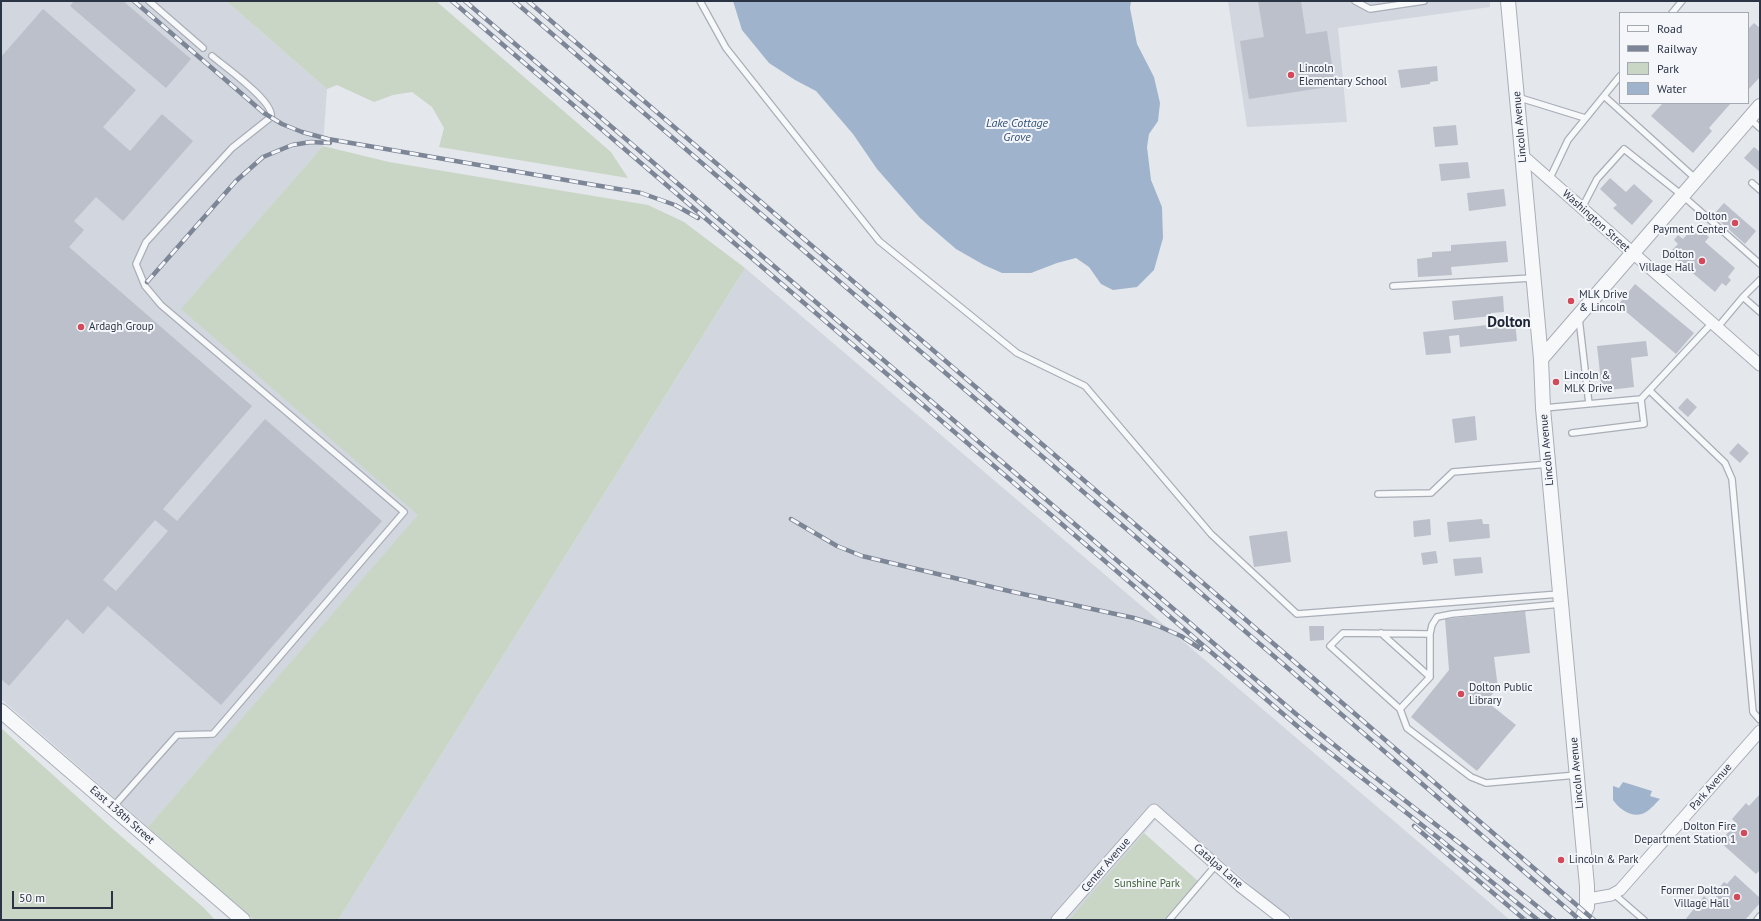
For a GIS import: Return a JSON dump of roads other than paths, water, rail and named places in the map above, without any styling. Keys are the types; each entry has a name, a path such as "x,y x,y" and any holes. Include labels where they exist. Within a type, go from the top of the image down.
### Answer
{"street":[{"name":"Lincoln Avenue","path":"1508,1 1588,899"},
{"path":"1541,359 1760,106"},
{"name":"Washington Street","path":"1523,156 1632,254 1760,365"},
{"name":"East 138th Street","path":"1,711 243,920"},
{"name":"Park Avenue","path":"1588,899 1603,898 1614,894 1630,880 1760,731"},
{"name":"Catalpa Lane","path":"1154,810 1216,865 1284,920"},
{"name":"Center Avenue","path":"1057,920 1154,810"},
{"path":"1581,920 1587,907 1588,899"}],"lane":[{"path":"149,1 203,48"},
{"path":"700,1 726,48 879,241 1017,353 1085,386 1210,534 1297,614 1561,599"},
{"path":"1355,1 1370,9 1424,1"},
{"path":"1673,12 1682,1"},
{"path":"113,807 177,735 213,734 404,512 161,305 145,286 136,264 146,242 232,148 271,118 271,109 262,97 212,56"},
{"path":"1549,180 1568,140 1619,77"},
{"path":"1517,96 1586,118"},
{"path":"1604,96 1696,180"},
{"path":"1749,119 1760,128"},
{"path":"1582,209 1597,179 1624,149 1683,196 1760,264"},
{"path":"1752,182 1760,190"},
{"path":"1393,286 1533,278"},
{"path":"1544,408 1641,399 1760,280"},
{"path":"1743,297 1760,312"},
{"path":"1578,316 1589,404"},
{"path":"1650,391 1725,463 1732,479 1753,712 1760,720"},
{"path":"1572,433 1644,424 1641,399"},
{"path":"1378,494 1431,494 1453,472 1549,464"},
{"path":"1400,709 1430,677 1430,634 1432,625 1437,617 1561,599"},
{"path":"1430,634 1343,633 1330,646 1400,709 1408,728 1471,777 1486,783 1577,775"},
{"path":"1381,634 1430,677"},
{"path":"1168,920 1216,865"},
{"path":"1614,894 1644,920"},
{"path":"1757,920 1760,916"}],"water":[{"name":"Lake Cottage Grove","path":"733,1 1131,1 1130,8 1137,44 1154,77 1160,103 1158,121 1149,134 1147,147 1151,180 1162,207 1163,238 1154,270 1137,287 1113,290 1101,284 1089,267 1076,258 1057,263 1031,273 1002,273 984,265 956,249 920,218 877,169 853,134 816,91 795,80 769,63 742,30"},
{"path":"1623,782 1652,791 1650,796 1660,799 1650,809 1641,814 1637,815 1627,812 1619,807 1613,800 1613,786 1619,788"}],"railway":[{"path":"134,1 264,113 282,124 302,132 328,139 641,193 675,205 698,218"},
{"path":"452,1 1310,737 1441,840 1538,920"},
{"path":"465,1 1296,714 1462,845 1554,920"},
{"path":"514,1 1580,920"},
{"path":"528,1 1594,920"},
{"path":"147,282 236,181 263,157 292,145 311,142 330,143"},
{"path":"791,519 837,546 862,556 1009,591 1134,618 1156,625 1181,636 1201,649"},
{"path":"1414,826 1525,920"}],"place":[{"name":"Lincoln Elementary School","path":"1291,75"},
{"name":"Dolton Payment Center","path":"1735,223"},
{"name":"Dolton Village Hall","path":"1702,261"},
{"name":"MLK Drive & Lincoln","path":"1571,301"},
{"name":"Ardagh Group","path":"81,327"},
{"name":"Lincoln & MLK Drive","path":"1556,382"},
{"name":"Dolton Public Library","path":"1461,694"},
{"name":"Dolton Fire Department Station 1","path":"1744,833"},
{"name":"Lincoln & Park","path":"1561,860"},
{"name":"Former Dolton Village Hall","path":"1737,897"}],"district":[{"name":"Dolton","path":"1509,323"}],"park label":[{"name":"Sunshine Park","path":"1147,884"}]}
